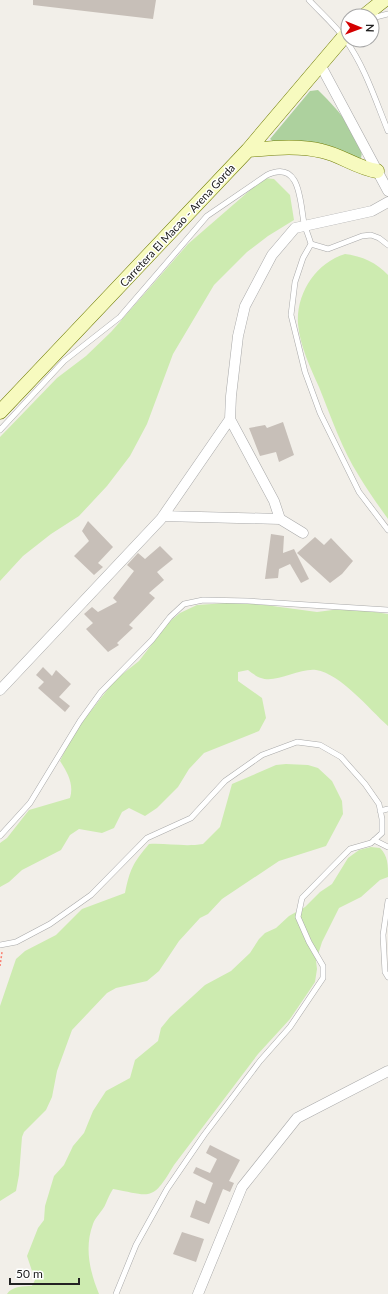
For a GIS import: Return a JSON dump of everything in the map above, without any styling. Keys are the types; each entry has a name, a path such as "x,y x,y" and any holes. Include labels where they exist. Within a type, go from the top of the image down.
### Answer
{"street":[{"path":"374,8 384,0"},
{"name":"Carretera El Macao - Arena Gorda","path":"0,412 248,150 340,42"},
{"path":"321,66 388,191"},
{"path":"248,150 309,148 324,151 364,169 377,171"},
{"path":"280,519 274,501 230,419 231,396 238,336 245,306 272,255 294,228 304,224 372,211 388,202"},
{"path":"0,690 48,637 107,578 163,516 230,419"},
{"path":"163,516 280,519 303,533"},
{"path":"198,1294 242,1187 297,1118 388,1071"}],"lane":[{"path":"309,0 340,29"},
{"path":"352,48 388,131"},
{"path":"0,430 64,361 120,317 207,216 267,175 274,172 282,172 292,176 297,186 304,224 311,244 303,258 295,282 291,315 305,372 320,413 359,492 388,530"},
{"path":"311,244 328,249 362,236 371,235 379,238 388,245"},
{"path":"0,836 30,803 80,721 101,692 152,640 170,617 184,604 203,600 248,601 388,610"},
{"path":"2,946 50,924 91,895 147,838 191,818 225,781 262,756 297,742 320,745 341,757 365,784 379,804 382,833 371,843 350,849 302,898 298,918 309,942 323,966 323,978 290,1027 260,1061 204,1135 167,1189 136,1245 116,1294"},
{"path":"380,811 388,809"},
{"path":"374,840 388,847"},
{"path":"388,901 383,935 385,972 388,977"}],"path":[{"path":"0,966 2,946"}],"green space":[{"path":"318,90 331,103 353,132 361,151 361,158 356,160 275,143 270,139 310,91"},
{"path":"264,178 274,179 290,195 294,220 268,236 247,252 214,285 173,354 147,424 130,456 107,486 79,516 51,534 23,556 0,581 0,437 57,378 86,356 111,332 188,244"},
{"path":"345,254 357,256 369,261 388,275 388,519 362,482 347,455 309,364 299,332 298,312 304,291 317,272 325,264"},
{"path":"242,602 317,612 348,608 388,614 388,726 345,685 325,673 316,670 309,670 280,678 267,679 258,677 248,670 238,672 238,681 262,698 266,718 259,731 204,753 189,769 178,787 157,808 145,816 129,808 122,812 114,828 102,833 79,829 70,835 61,850 22,870 9,882 0,887 0,843 7,838 29,810 70,798 70,779 60,761 74,732 115,680 139,661 169,622 180,613 197,605"},
{"path":"276,765 308,765 318,768 332,781 342,801 343,814 326,846 279,861 222,899 208,914 200,918 179,941 159,971 147,981 116,988 107,993 72,1030 57,1071 52,1097 46,1110 24,1132 22,1137 19,1175 16,1191 0,1201 0,1006 16,959 25,951 56,935 82,909 125,893 133,867 139,856 149,844 203,844 220,827 232,784"},
{"path":"371,847 380,848 385,854 388,865 388,877 380,880 361,897 339,908 322,942 316,961 317,969 315,982 290,1019 258,1054 155,1191 150,1194 144,1194 113,1189 105,1206 94,1221 90,1233 89,1260 99,1294 7,1294 15,1288 32,1286 35,1280 27,1256 38,1228 44,1220 45,1206 54,1176 64,1165 73,1146 84,1133 93,1111 106,1091 130,1078 135,1060 158,1041 161,1028 170,1017 205,985 231,971 250,953 265,933 276,928 289,916 305,907 320,892 332,884 348,858 359,850"}],"building":[{"path":"33,0 156,0 153,19 33,5"},
{"path":"283,422 294,455 279,462 276,452 260,456 249,428 265,425 267,428"},
{"path":"88,521 113,547 98,563 103,567 94,575 74,556 89,541 82,531"},
{"path":"271,534 284,536 283,553 294,549 309,579 301,583 290,564 279,569 278,578 265,579"},
{"path":"315,537 324,545 331,538 353,561 342,574 330,583 297,553"},
{"path":"160,546 173,559 157,572 164,580 149,593 155,598 129,625 133,628 117,643 119,645 108,652 86,629 93,623 84,614 92,607 98,612 117,602 113,598 134,571 127,565 138,553 145,559"},
{"path":"43,667 52,676 56,670 71,684 59,697 70,706 65,712 38,688 44,682 36,675"},
{"path":"210,1145 240,1160 229,1181 234,1183 230,1192 223,1189 209,1224 190,1217 196,1200 205,1204 213,1183 193,1173 196,1167 210,1173 217,1159 206,1153"},
{"path":"182,1232 204,1239 196,1262 173,1254"}]}
